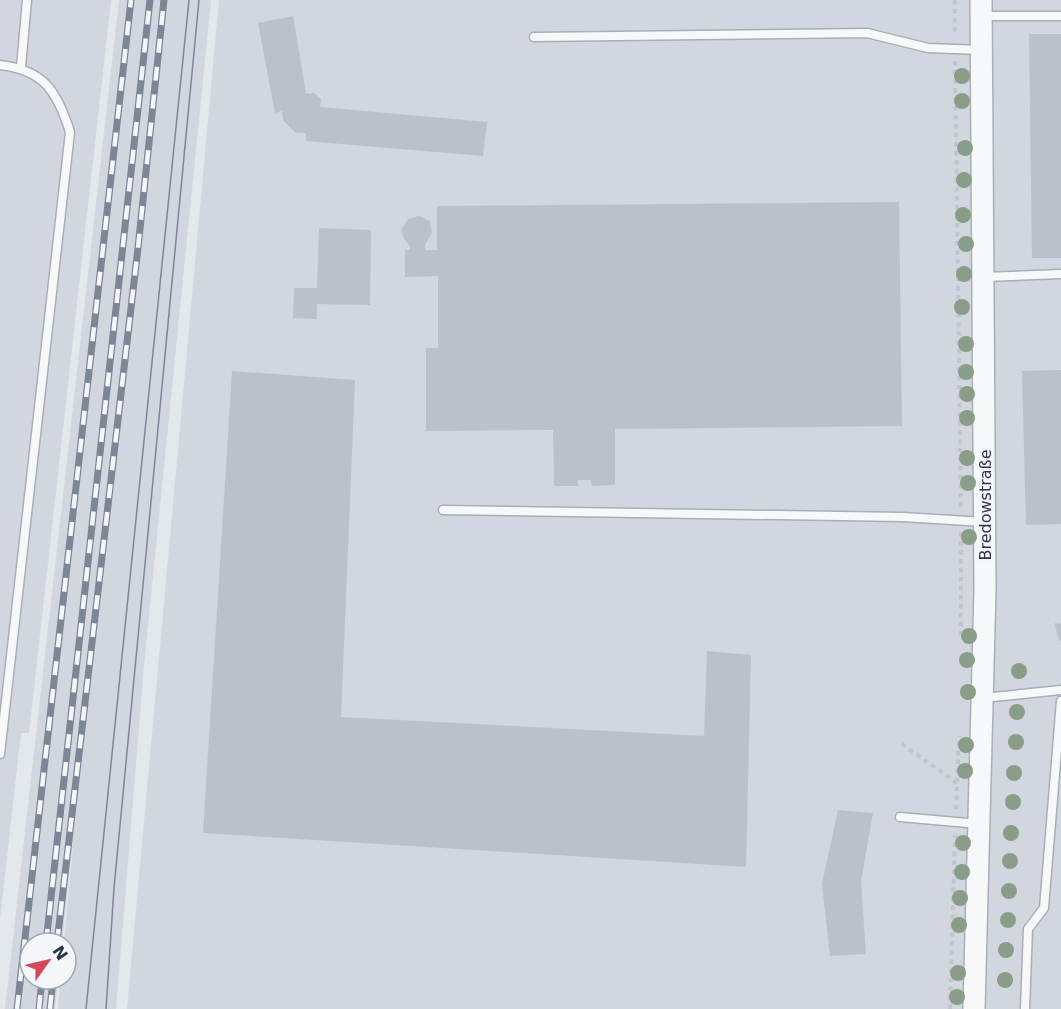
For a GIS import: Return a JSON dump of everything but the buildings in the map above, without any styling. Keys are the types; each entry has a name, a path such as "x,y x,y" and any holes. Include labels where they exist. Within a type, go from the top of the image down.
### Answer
{"street":[{"name":"Bredowstraße","path":"974,1009 981,799 985,522 981,8"}],"lane":[{"path":"21,67 27,0"},
{"path":"981,8 1061,16"},
{"path":"534,37 867,33 928,48 981,50"},
{"path":"0,65 21,67 44,83 56,95 70,132 0,754"},
{"path":"983,277 1061,274"},
{"path":"443,510 903,517 985,522"},
{"path":"983,698 1061,690"},
{"path":"1025,1009 1028,929 1044,909 1061,701"},
{"path":"900,817 980,824"}],"path":[{"path":"902,744 981,799"}],"shaded area":[{"path":"0,0 111,0 29,733 21,733 0,919"},
{"path":"119,0 211,0 144,666 116,1009 58,1009 59,991 78,991 78,931 65,931 76,811 63,931 18,931 18,991 57,991 55,1009 5,1009"},
{"path":"219,0 1061,0 1061,1009 127,1009"}],"tram line":[{"path":"86,1009 189,0"},
{"path":"106,1009 114,888 199,0"}],"railway":[{"path":"17,1009 131,0"},
{"path":"47,931 150,0"},
{"path":"58,931 138,248 164,0"},
{"path":"39,1009 41,991"},
{"path":"50,1009 52,991"}]}
